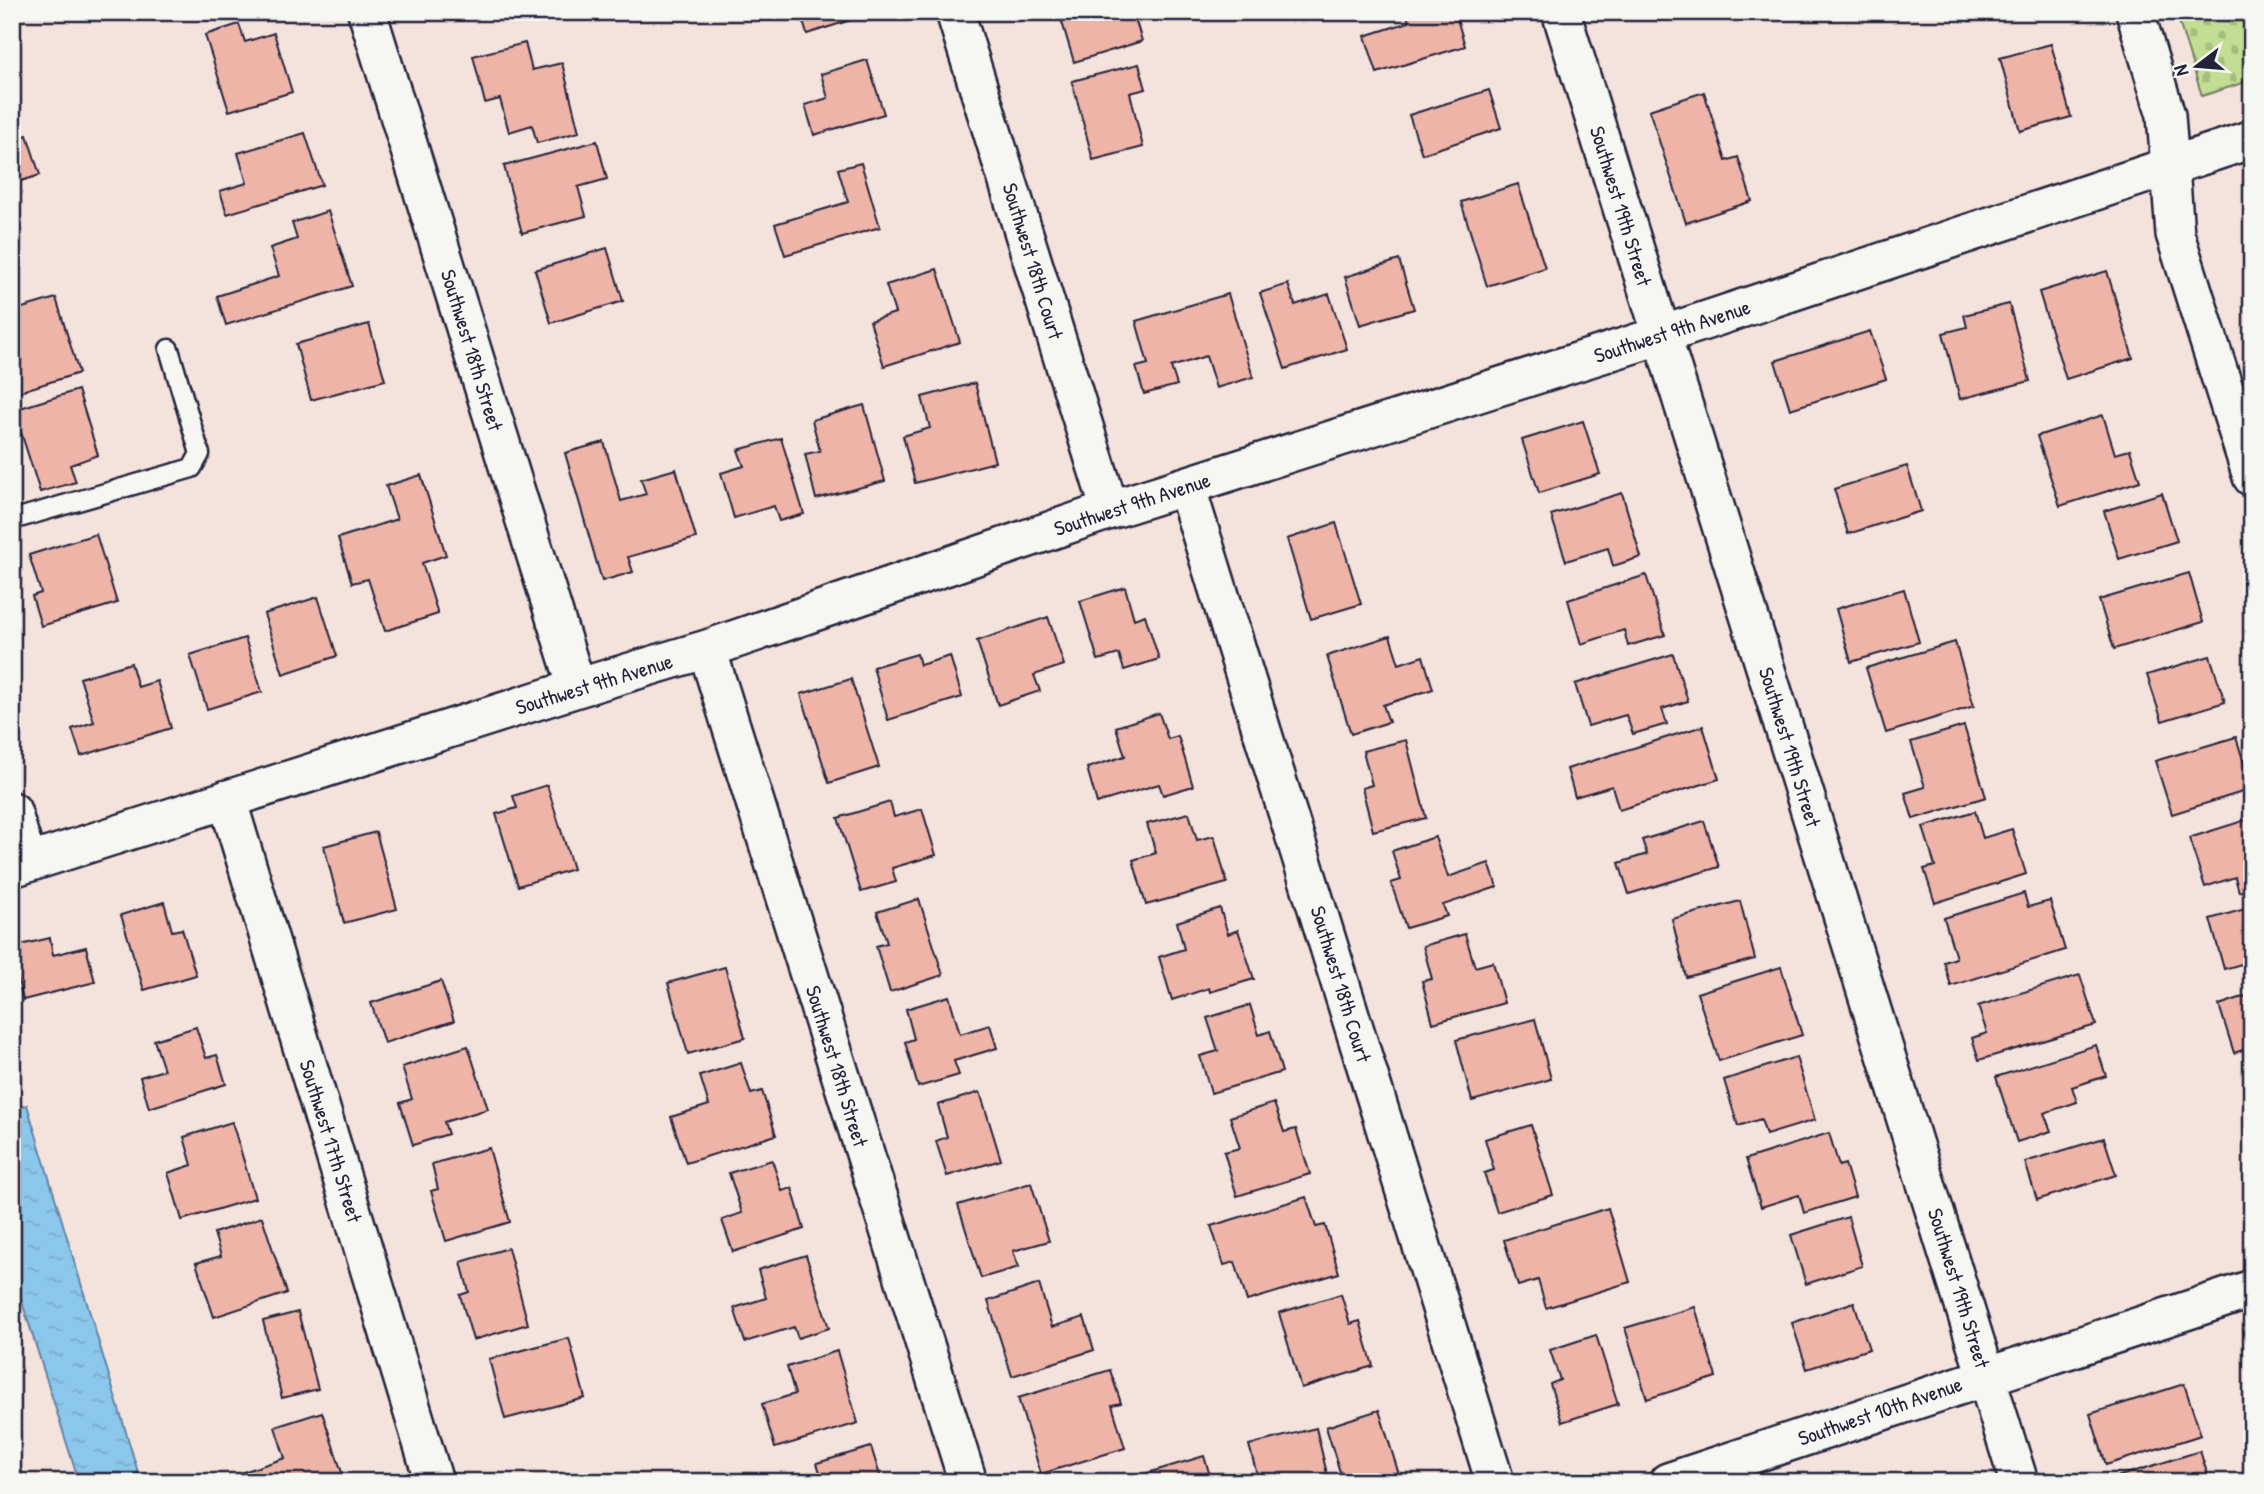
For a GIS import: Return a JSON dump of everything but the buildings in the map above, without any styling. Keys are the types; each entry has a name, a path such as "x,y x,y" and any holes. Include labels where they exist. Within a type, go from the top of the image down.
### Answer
{"street":[{"name":"Southwest 18th Street","path":"367,12 577,688"},
{"name":"Southwest 18th Court","path":"955,12 1110,510"},
{"name":"Southwest 19th Street","path":"1561,12 2019,1482"},
{"path":"2134,12 2166,115 2175,234 2252,477"},
{"name":"Southwest 9th Avenue","path":"20,865 707,649 1110,510 1662,335 2252,139"},
{"name":"Southwest 18th Court","path":"1186,486 1496,1482"},
{"name":"Southwest 18th Street","path":"707,649 968,1482"},
{"name":"Southwest 17th Street","path":"227,799 434,1482"},
{"path":"12,811 20,865"},
{"name":"Southwest 10th Avenue","path":"1668,1482 2252,1289"}],"lane":[{"path":"12,520 192,468 200,454 169,349"}],"green space":[{"path":"2176,12 2252,12 2252,80 2202,96"}],"water":[{"path":"27,1105 141,1482 79,1482 12,1270 12,1109"}]}
